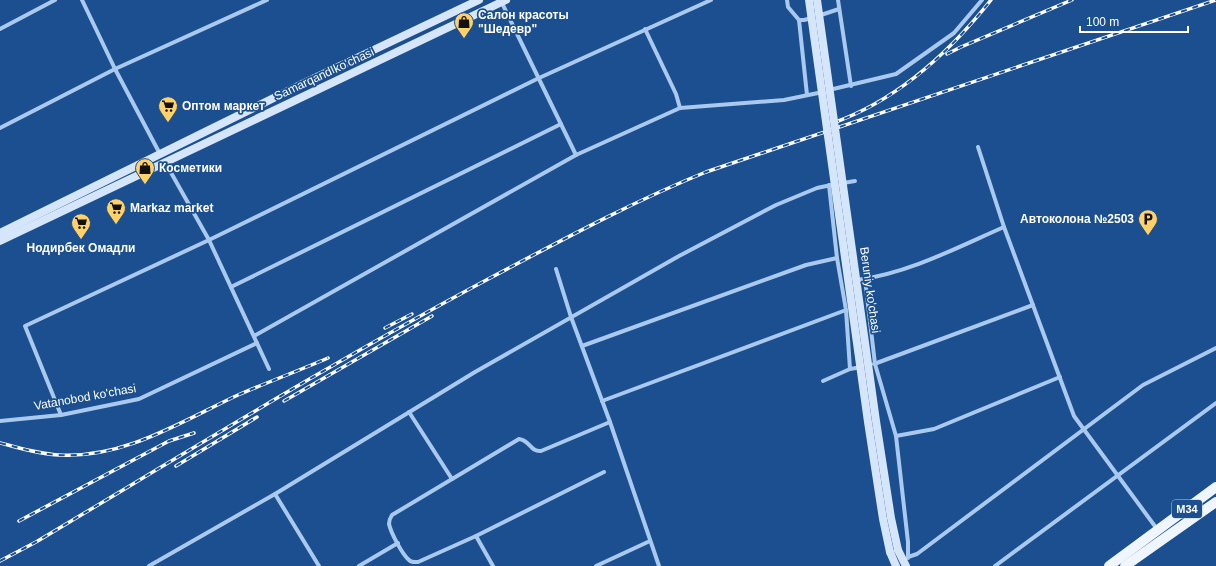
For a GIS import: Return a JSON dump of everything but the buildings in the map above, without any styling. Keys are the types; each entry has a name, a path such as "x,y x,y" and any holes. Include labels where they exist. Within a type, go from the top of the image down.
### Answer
{"main road":[{"name":"Samarqand ko'chasi","path":"0,233 318,76 479,0"},
{"name":"Beruniy ko'chasi","path":"809,0 883,519 894,551 905,563"},
{"name":"Beruniy ko'chasi","path":"817,0 883,471 891,518 896,566"},
{"name":"Samarqand ko'chasi","path":"0,241 164,162 308,96 503,1"},
{"name":"M34","path":"1109,566 1216,487"},
{"name":"M34","path":"1125,566 1216,502"}],"street":[{"path":"0,29 55,0"},
{"path":"82,0 160,154"},
{"path":"0,128 116,69 268,0"},
{"path":"61,415 25,326 209,240 539,78 711,0"},
{"path":"787,0 788,8 798,20 807,95"},
{"path":"838,0 851,86"},
{"path":"254,336 576,155 680,108 784,100 851,86 896,74 954,33 982,0"},
{"path":"503,1 576,155"},
{"path":"798,20 804,20 839,9"},
{"path":"645,30 676,94 680,108"},
{"path":"231,287 561,124"},
{"path":"978,147 1004,227 1074,416 1158,531"},
{"path":"164,162 209,240 269,369"},
{"path":"149,566 275,494 475,372 679,256 776,206 817,188 855,181"},
{"path":"829,185 837,258 843,282 850,369"},
{"path":"843,282 865,279 907,269 1004,227"},
{"path":"582,346 806,265 837,258"},
{"path":"556,270 571,317 610,422 659,566"},
{"path":"865,279 875,364 896,436 908,542 905,563"},
{"path":"823,381 850,369 875,364 1033,305"},
{"path":"602,402 846,310"},
{"name":"Vatanobod ko'chasi","path":"0,421 61,415 139,399 257,343"},
{"path":"905,563 1143,386 1216,348"},
{"path":"896,436 934,430 1060,377"},
{"path":"995,566 1216,403"},
{"path":"409,412 452,478"},
{"path":"604,472 476,536 418,562 409,560 389,523 392,515 519,439 523,439 537,452 610,422"},
{"path":"275,494 319,566"},
{"path":"476,536 493,566"},
{"path":"596,566 650,541"},
{"path":"359,566 398,542"}],"railway":[{"path":"833,123 879,102 921,73 958,38 991,0"},
{"path":"947,54 1072,0"},
{"path":"0,561 36,542 262,407 376,341 545,249 651,196 706,172 1216,0"},
{"path":"385,328 412,314"},
{"path":"284,401 432,316"},
{"path":"0,443 37,452 59,455 83,455 107,451 129,445 152,436 238,395 328,358"},
{"path":"176,466 257,417"},
{"path":"19,521 169,441 194,433"}],"place":[{"name":"Салон красоты \"Шедевр\"","path":"464,39"},
{"name":"Оптом маркет","path":"168,123"},
{"name":"Косметики","path":"145,185"},
{"name":"Markaz market","path":"116,225"},
{"name":"Автоколона №2503","path":"1148,236"},
{"name":"Нодирбек Омадли","path":"81,240"}]}
